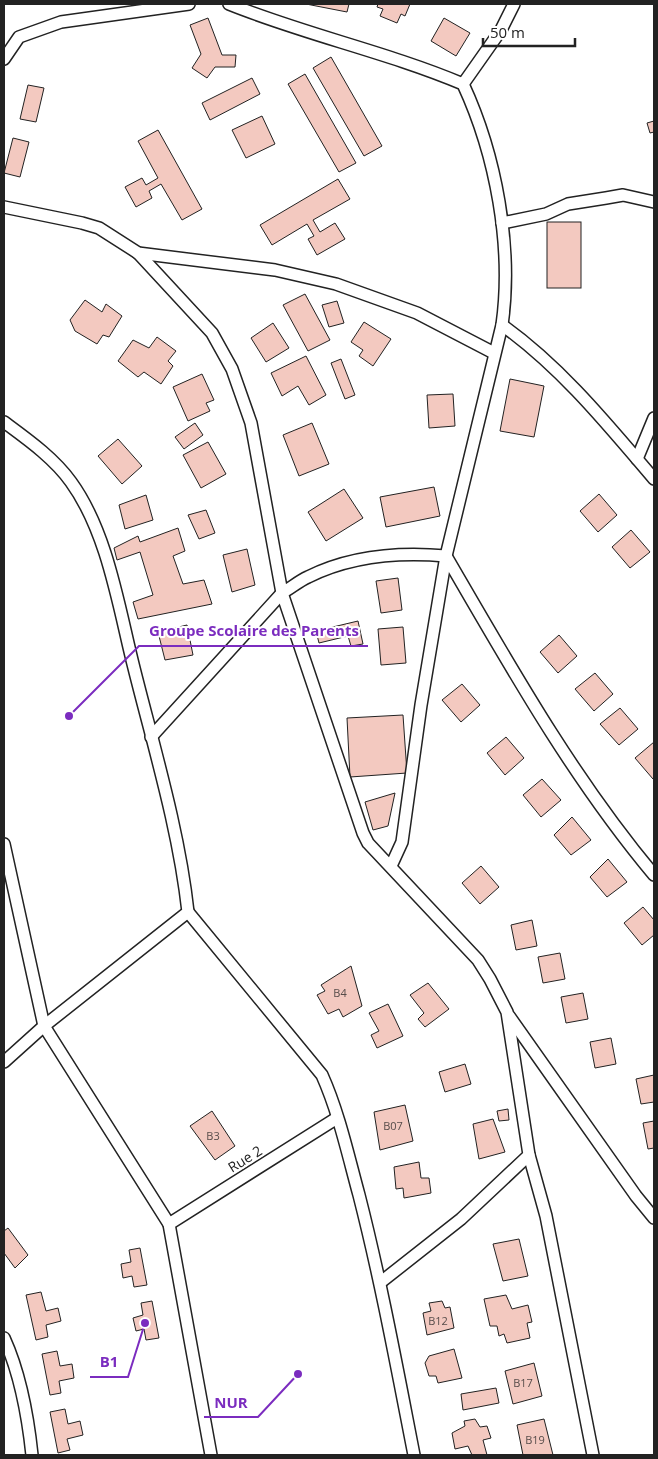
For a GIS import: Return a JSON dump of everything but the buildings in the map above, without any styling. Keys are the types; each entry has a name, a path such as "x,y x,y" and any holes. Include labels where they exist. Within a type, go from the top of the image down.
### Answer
{"street":[{"path":"4,59 19,37 61,22 189,4"},
{"path":"229,4 260,16 416,66 463,84 474,108 483,136 502,223 506,259 506,295 502,325 446,556 421,705 402,842 390,866"},
{"path":"463,84 501,30 514,4"},
{"path":"502,223 546,214 568,204 623,195 654,202"},
{"path":"4,207 100,228 138,253 212,333 232,369 251,423 282,594 362,833 368,843 478,960 507,1012 636,1196 654,1218"},
{"path":"138,253 275,270 336,284 417,313 494,353"},
{"path":"502,325 527,343 603,419 654,479"},
{"path":"637,459 654,418"},
{"path":"4,422 30,441 71,482 93,521 106,558 151,737 185,884 188,912 322,1075 337,1118 381,1282 414,1455"},
{"path":"151,737 282,594 308,577 339,566 409,553 446,556"},
{"path":"446,556 522,687 586,786 654,874"},
{"path":"4,844 8,886 44,1026 169,1224 211,1455"},
{"path":"4,1062 44,1026 188,912"},
{"path":"507,1012 530,1154 546,1216 593,1455"},
{"name":"Rue 2","path":"169,1224 337,1118"},
{"path":"381,1282 461,1219 530,1154"},
{"path":"4,1338 12,1356 30,1435 32,1455"}],"place":[{"name":"Groupe Scolaire des Parents","path":"69,716"},
{"name":"B1","path":"145,1323"},
{"name":"NUR","path":"298,1374"}]}
